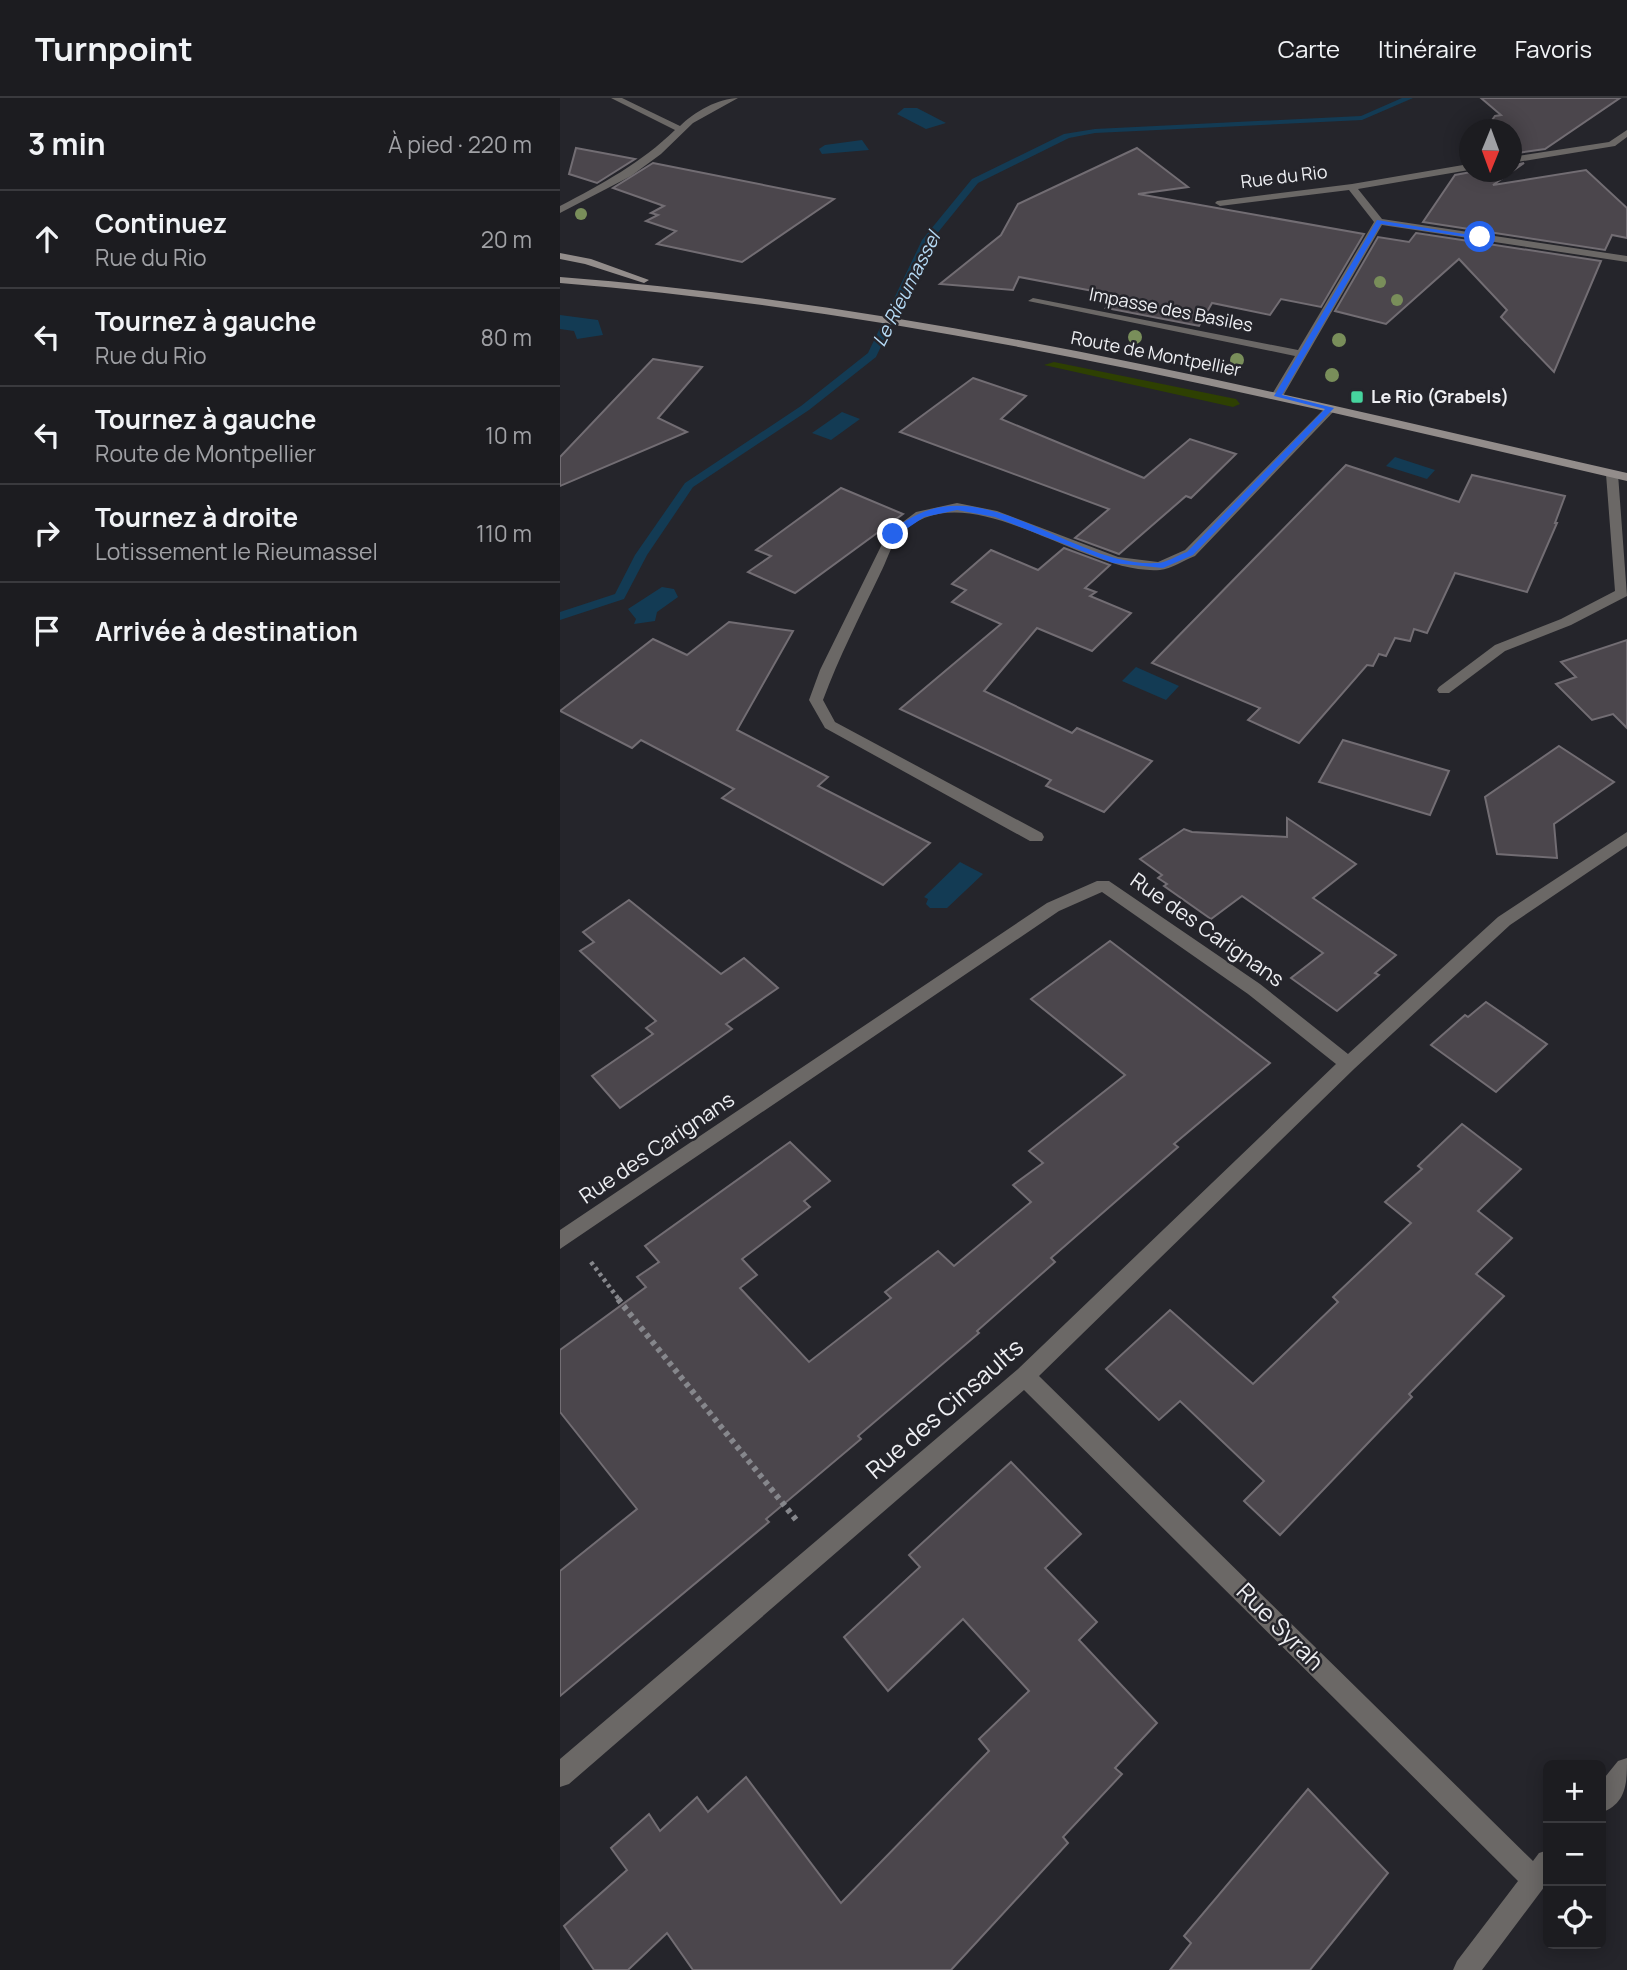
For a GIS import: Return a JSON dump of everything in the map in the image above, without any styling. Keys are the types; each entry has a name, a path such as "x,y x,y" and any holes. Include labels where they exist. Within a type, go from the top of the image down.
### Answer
{"street":[{"path":"615,98 681,130"},
{"path":"560,210 628,174 710,109 734,98"},
{"path":"1522,158 1612,144 1627,133"},
{"name":"Rue du Rio","path":"1220,203 1352,187 1459,169"},
{"name":"Rue du Rio","path":"1352,187 1379,222"},
{"path":"1278,396 1379,222 1627,259"},
{"name":"Route de Montpellier","path":"560,256 587,261 674,289"},
{"name":"Route de Montpellier","path":"560,280 674,289 918,325 1278,396 1627,477"},
{"name":"Impasse des Basiles","path":"1033,301 1303,354"},
{"path":"1036,837 830,725 816,700 827,670 893,534 921,515 957,507 997,515 1116,561 1160,566 1190,553 1331,408"},
{"path":"1444,690 1500,648 1566,622 1622,593 1612,474"},
{"path":"1348,1064 1504,920 1627,838"},
{"name":"Rue des Carignans","path":"560,1241 1053,907 1103,885 1254,989 1348,1064"},
{"name":"Rue des Cinsaults","path":"560,1775 1025,1376 1348,1064"},
{"name":"Rue Syrah","path":"1025,1376 1541,1870"},
{"path":"1606,1795 1627,1770"},
{"path":"1466,1970 1541,1870"}],"path":[{"path":"613,1293 822,1552"}],"green space":[{"path":"1054,362 1236,399 1240,404 1233,407 1044,365"}],"water":[{"path":"904,108 917,108 946,123 926,129 897,114"},
{"path":"862,140 869,150 822,154 819,149 825,145"},
{"path":"560,315 598,320 603,335 577,339 574,331 560,329"},
{"path":"842,412 860,419 831,440 812,433"},
{"path":"1395,457 1435,470 1427,479 1386,466"},
{"path":"662,587 674,589 678,597 657,612 655,621 634,624 636,619 628,609"},
{"path":"1136,667 1179,686 1166,700 1122,681"},
{"path":"960,862 983,874 947,908 930,908 926,904 928,899 924,897"}],"building":[{"path":"1481,98 1620,98 1545,149 1522,152 1522,119 1493,119 1501,115"},
{"path":"576,148 635,159 597,183 569,174"},
{"path":"1137,148 1188,187 1138,194 1364,234 1321,307 1281,299 1270,315 1212,303 1199,326 1106,308 1114,301 1110,301 1114,295 1019,277 1013,290 940,284 1001,235 1018,204"},
{"path":"653,163 834,199 742,262 657,244 676,231 646,221 658,215 651,213 664,206 613,188"},
{"path":"1586,170 1627,208 1627,238 1612,235 1605,250 1423,222 1455,175 1459,174 1459,182 1497,182 1493,185"},
{"path":"1416,233 1601,261 1554,372 1501,317 1507,310 1459,259 1386,324 1335,311 1378,237 1409,242"},
{"path":"653,359 702,367 658,418 687,432 560,486 560,457"},
{"path":"973,378 1026,396 1001,419 1144,478 1190,439 1236,454 1191,498 1186,496 1119,554 1075,538 1109,509 900,432"},
{"path":"1346,465 1459,502 1472,475 1565,496 1557,523 1527,592 1455,573 1427,633 1414,629 1410,641 1395,638 1386,656 1379,654 1373,666 1367,665 1299,743 1248,720 1260,708 1152,663"},
{"path":"841,488 903,514 795,593 748,572 771,556 756,550"},
{"path":"1064,548 1110,565 1085,588 1096,592 1090,596 1131,613 1092,651 1037,628 984,691 1072,733 1077,728 1152,761 1104,812 1046,786 1051,780 900,709 1001,624 952,602 966,590 952,584 991,550 1038,570"},
{"path":"729,622 793,631 737,730 828,777 818,786 930,843 883,885 722,798 734,789 641,740 632,748 560,711 653,639 687,655"},
{"path":"1627,640 1627,728 1613,714 1592,720 1556,684 1576,677 1561,662"},
{"path":"1343,740 1449,771 1430,815 1319,782"},
{"path":"1559,746 1614,782 1554,824 1557,858 1497,854 1485,797"},
{"path":"1287,818 1356,864 1313,898 1396,955 1375,973 1379,975 1337,1011 1291,978 1323,953 1242,896 1211,919 1164,886 1167,884 1158,878 1162,875 1140,859 1184,829 1192,832 1287,837"},
{"path":"629,900 721,974 744,958 778,988 726,1024 732,1029 620,1108 592,1076 653,1034 646,1028 656,1021 580,951 594,942 583,932"},
{"path":"1110,941 1270,1063 1174,1144 1178,1147 1051,1258 1055,1262 977,1331 979,1333 858,1436 861,1439 766,1519 769,1522 560,1696 560,1571 637,1509 560,1412 560,1350 646,1287 637,1277 659,1262 645,1246 790,1142 830,1181 804,1201 810,1207 742,1259 757,1275 740,1288 809,1362 891,1298 885,1292 938,1251 954,1266 1031,1202 1013,1185 1043,1163 1029,1151 1125,1075 1031,999"},
{"path":"1486,1002 1547,1044 1496,1092 1431,1045 1465,1015 1468,1017"},
{"path":"1462,1124 1521,1169 1478,1211 1512,1238 1476,1274 1504,1296 1409,1394 1412,1397 1280,1535 1244,1501 1264,1481 1180,1401 1159,1420 1106,1369 1170,1310 1253,1384 1338,1302 1333,1297 1411,1223 1385,1202 1422,1169 1418,1166"},
{"path":"1011,1462 1081,1534 1045,1568 1097,1622 1079,1640 1157,1723 1115,1768 1122,1774 1063,1837 1068,1843 951,1970 693,1970 667,1933 628,1970 594,1970 564,1926 627,1870 611,1848 649,1814 660,1831 697,1797 708,1812 746,1777 841,1903 989,1751 979,1739 1029,1691 963,1619 888,1691 844,1637 920,1567 909,1555"},
{"path":"1308,1789 1388,1873 1310,1970 1170,1970 1191,1943 1184,1936"}],"waterway":[{"name":"Le Rieumassel","path":"560,616 620,596 641,555 689,485 805,408 872,355 927,240 975,181 1067,136 1095,131 1362,118 1409,98"}],"place":[{"name":"Le Rio (Grabels)","path":"1357,397"}],"route":[{"path":"893,534 921,515 957,507 997,515 1116,561 1160,566 1190,553 1331,408 1278,396 1379,222 1480,237"}]}
